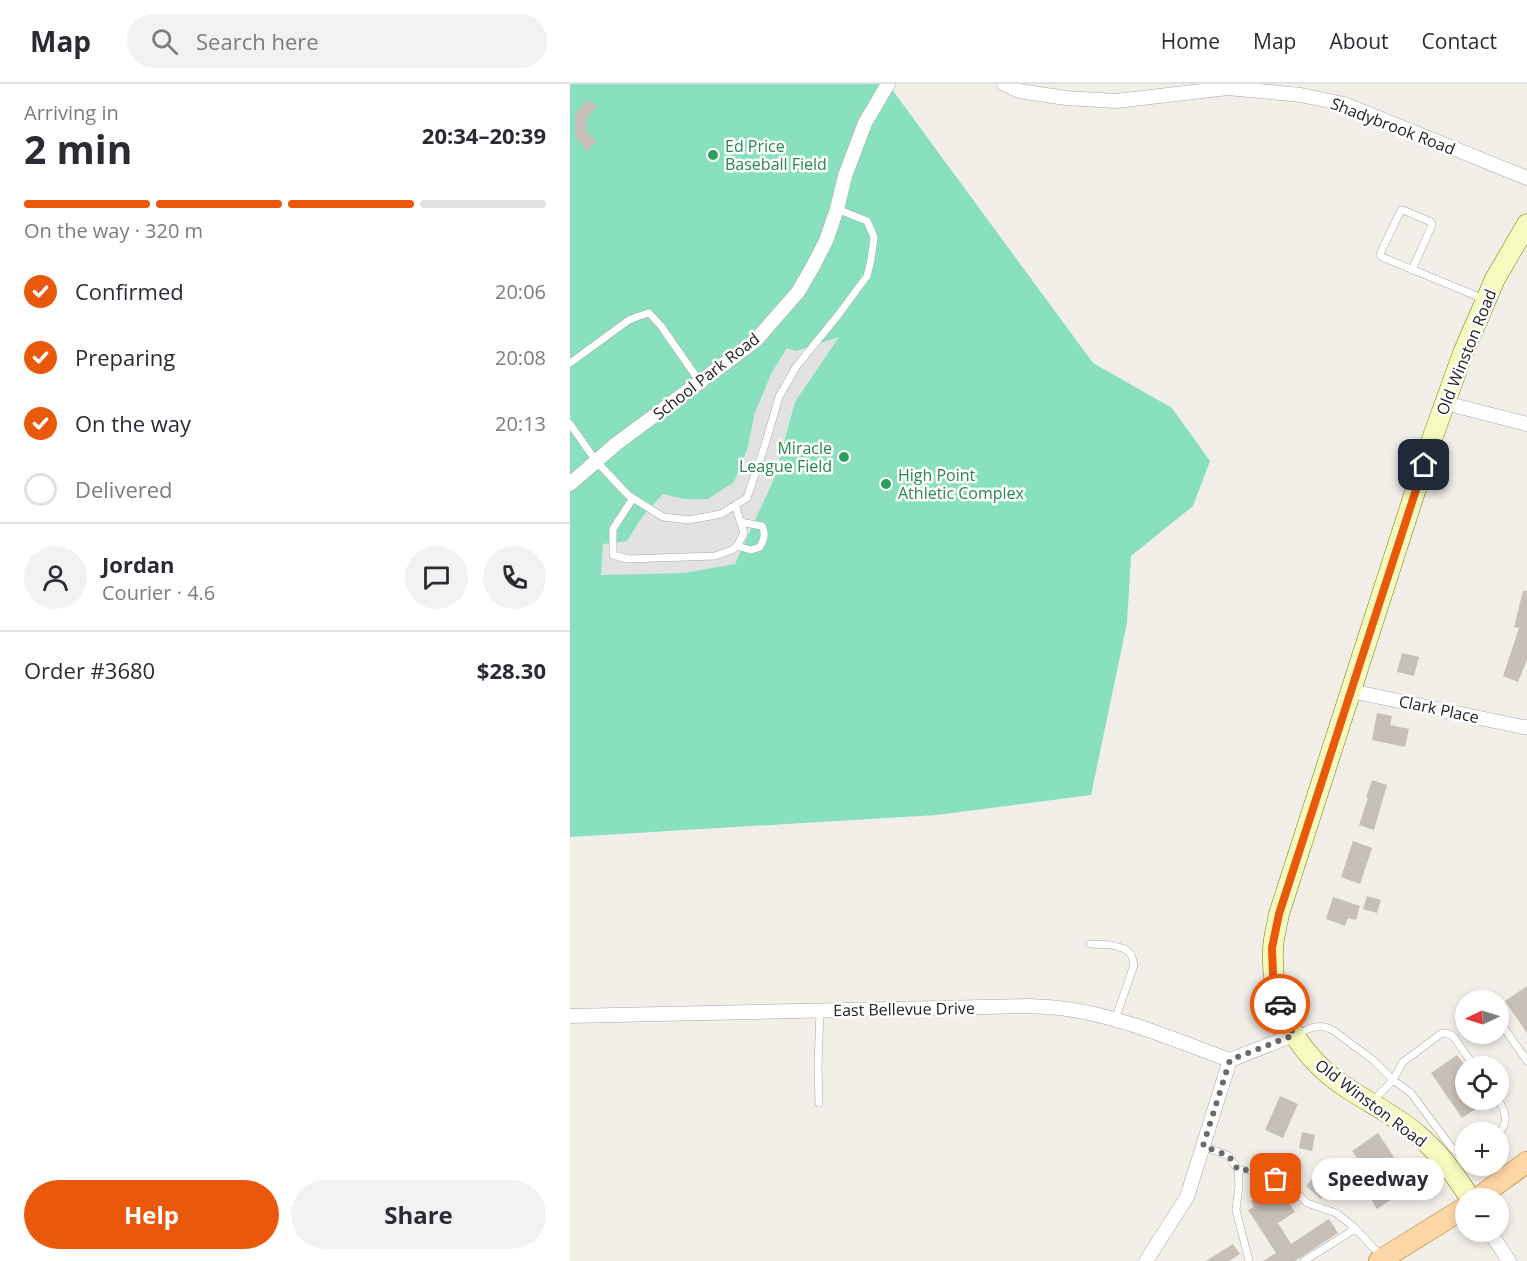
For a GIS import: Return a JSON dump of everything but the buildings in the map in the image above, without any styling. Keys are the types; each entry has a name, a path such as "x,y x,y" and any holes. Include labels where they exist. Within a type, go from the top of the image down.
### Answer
{"main road":[{"path":"1492,1188 1527,1162"},
{"path":"1382,1260 1455,1214"}],"street":[{"name":"School Park Road","path":"570,484 616,444 755,341 798,292 821,250 837,209 845,176 866,123 888,84"},
{"name":"Shadybrook Road","path":"1004,84 1019,91 1066,98 1116,101 1228,88 1301,95 1353,107 1527,178"},
{"name":"Old Winston Road","path":"1464,1188 1419,1135 1348,1089 1313,1061 1294,1035 1280,1005 1273,976 1272,948 1279,914 1431,442 1463,353 1495,279 1527,224"},
{"path":"1445,404 1527,424"},
{"name":"Clark Place","path":"1351,691 1527,727"},
{"name":"East Bellevue Drive","path":"570,1016 1030,1006 1067,1009 1115,1020 1230,1060"},
{"path":"1146,1261 1187,1197 1230,1060 1294,1035"},
{"path":"1497,1242 1509,1261"}],"lane":[{"path":"570,424 596,461 628,495 663,517 689,520 721,514 747,498 779,397 796,367 867,276 874,237 867,221 837,209"},
{"path":"1412,270 1432,225 1431,222 1401,210 1380,254 1382,257 1412,270 1486,300"},
{"path":"570,363 629,320 649,313 701,382"},
{"path":"633,498 613,529 613,555 628,560 715,556 732,550 744,533 735,505"},
{"path":"737,546 751,550 760,547 765,538 762,526 740,522"},
{"path":"1089,944 1125,948 1131,954 1134,965 1115,1020"},
{"path":"819,1103 820,1011"},
{"path":"1294,1035 1319,1025 1327,1027 1373,1060 1393,1080 1411,1093 1455,1150"},
{"path":"1371,1103 1393,1080 1402,1062 1442,1033 1453,1036 1467,1056"},
{"path":"1509,1035 1527,1061"},
{"path":"1203,1146 1229,1156 1238,1170 1236,1210 1249,1261"},
{"path":"1238,1170 1259,1170 1293,1189 1308,1203 1336,1212 1355,1229 1382,1260"},
{"path":"1304,1261 1355,1229"}],"green space":[{"name":"High Point Athletic Complex","path":"570,84 888,84 1093,363 1172,408 1210,461 1193,506 1131,556 1127,623 1091,795 937,815 570,837"}],"shaded area":[{"path":"839,337 795,402 774,479 735,564 685,573 601,575 603,544 627,541 642,517 663,494 684,499 708,499 734,482 747,450 755,412 772,372 787,348 796,351"}],"way so far":[{"path":"1276,1179 1259,1170 1238,1170 1229,1156 1203,1146 1230,1060 1294,1035 1280,1004"}],"place":[{"name":"Ed Price Baseball Field","path":"713,155"},
{"name":"Miracle League Field","path":"844,457"},
{"name":"High Point Athletic Complex","path":"886,484"},
{"name":"Speedway","path":"1276,1179"}],"route":[{"path":"1280,1004 1273,976 1272,948 1279,914 1424,465"}]}
